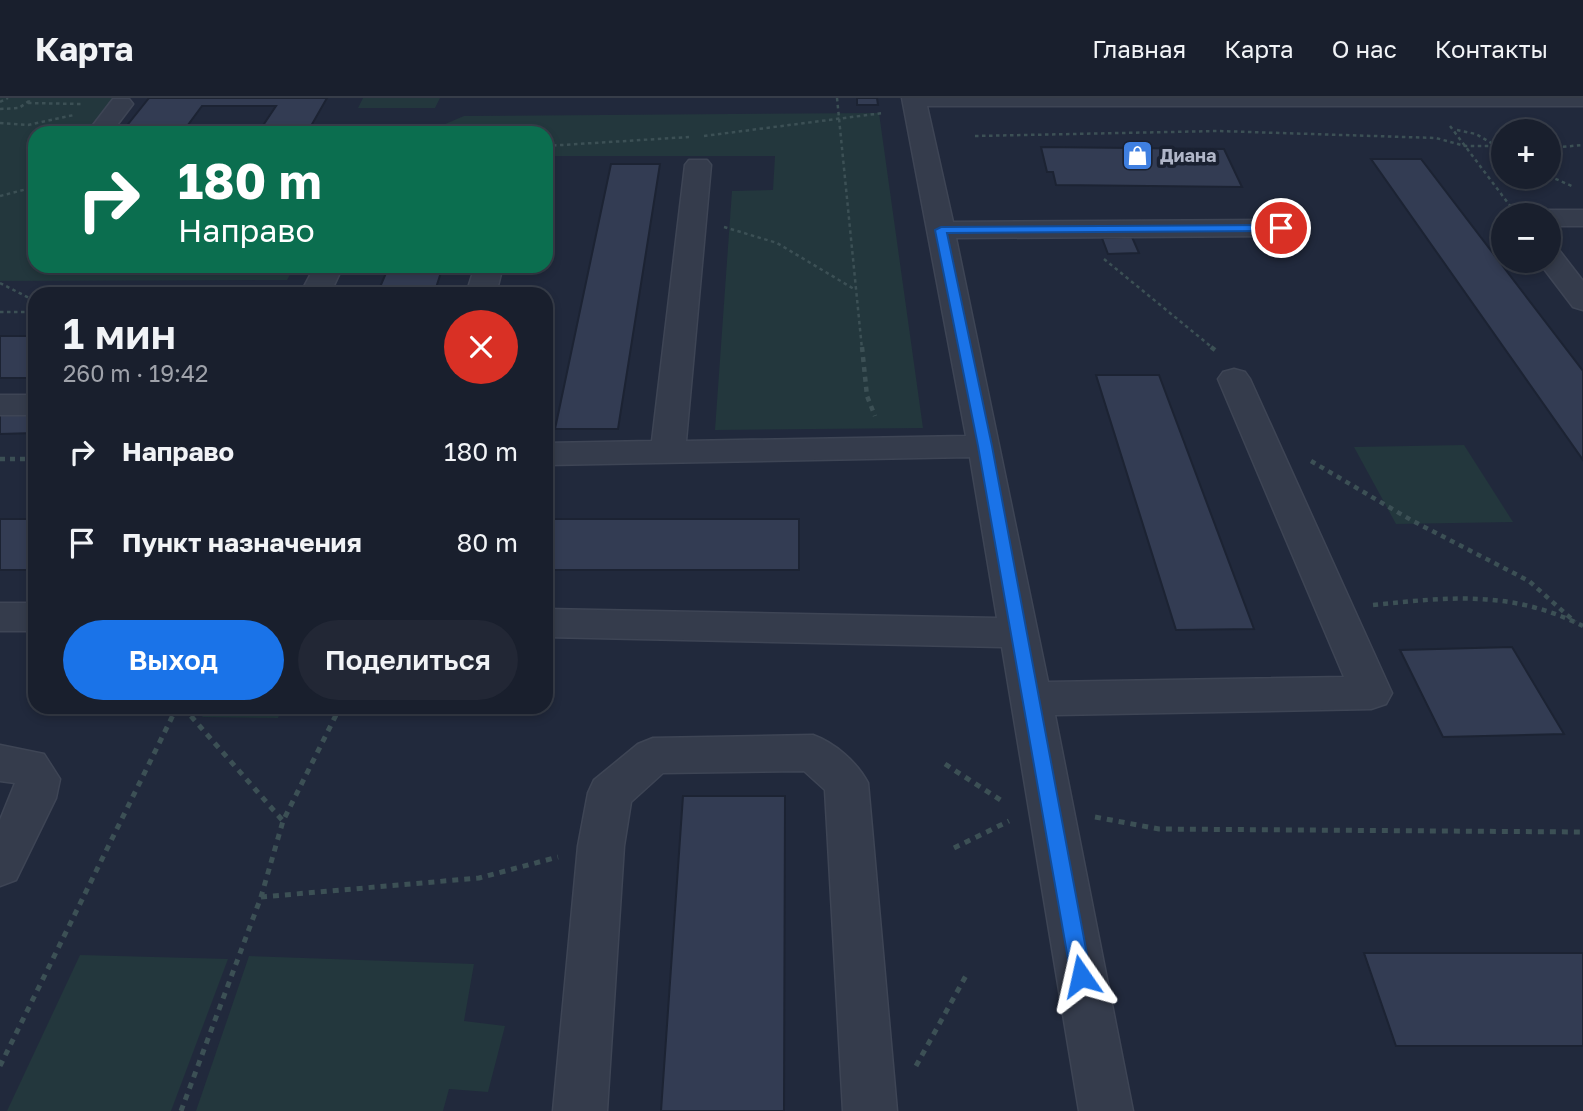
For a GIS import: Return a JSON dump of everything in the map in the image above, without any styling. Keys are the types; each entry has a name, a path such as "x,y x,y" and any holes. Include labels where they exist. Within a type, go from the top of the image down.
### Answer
{"street":[{"path":"1106,1111 985,446 915,102 1583,99"},
{"path":"104,126 121,104"},
{"path":"668,451 698,165"},
{"path":"1561,218 1583,218"},
{"path":"941,230 1281,228"},
{"path":"1561,272 1583,300"},
{"path":"1029,699 1371,693 1234,379"},
{"path":"0,405 28,405"},
{"path":"553,454 985,446"},
{"path":"0,617 28,617"},
{"path":"553,623 1017,633"},
{"path":"580,1111 601,846 610,793 653,755 813,753 846,783 870,1111"},
{"path":"0,763 29,767 38,779 34,798 0,866"}],"path":[{"path":"0,102 8,98"},
{"path":"27,98 28,103"},
{"path":"837,98 837,121 867,397 890,447"},
{"path":"1430,100 1508,203"},
{"path":"553,146 696,137 837,121 915,102"},
{"path":"0,109 6,110 28,103 75,104"},
{"path":"0,116 6,110"},
{"path":"0,123 28,125 76,114"},
{"path":"1452,129 1476,134 1491,143"},
{"path":"975,136 1218,131 1436,138 1465,146 1491,146"},
{"path":"1561,147 1583,145"},
{"path":"1561,181 1583,191"},
{"path":"0,196 28,189"},
{"path":"689,244 710,225 758,233 792,249 855,289"},
{"path":"1086,229 1100,256 1223,356 1234,379"},
{"path":"0,284 28,298"},
{"path":"0,312 28,312"},
{"path":"0,459 28,459"},
{"path":"1312,461 1410,520 1529,581 1575,622"},
{"path":"1334,609 1467,595 1521,601 1583,626"},
{"path":"0,1066 174,714"},
{"path":"189,714 283,821"},
{"path":"181,1111 261,897 283,821 336,714"},
{"path":"945,764 978,782 1010,807"},
{"path":"954,848 1021,815"},
{"path":"1084,815 1158,829 1583,832"},
{"path":"261,897 479,877 601,846"},
{"path":"911,1076 968,972"}],"shaded area":[{"path":"0,98 115,98 92,126 28,126 28,273 291,273 287,280 0,281"},
{"path":"363,98 440,98 435,108 358,108"},
{"path":"879,113 923,428 715,430 732,191 773,190 775,156 553,156 553,126 440,126 464,116"},
{"path":"1464,445 1513,522 1396,524 1354,447"},
{"path":"203,714 280,714 278,718 202,717"},
{"path":"80,955 228,959 171,1111 7,1111"},
{"path":"249,956 474,964 464,1021 505,1026 488,1092 449,1089 443,1111 196,1111"}],"building":[{"path":"149,98 327,98 311,126 263,126 276,106 202,106 187,126 127,126"},
{"path":"857,98 877,98 878,105 857,105"},
{"path":"1041,147 1224,149 1242,187 1056,185 1053,172 1047,172"},
{"path":"1371,159 1421,159 1491,251 1491,273 1508,273 1583,371 1583,460"},
{"path":"611,164 660,164 618,429 555,429"},
{"path":"1132,237 1139,253 1108,254 1102,238"},
{"path":"386,273 441,273 436,287 380,287"},
{"path":"0,336 28,336 28,378 0,378"},
{"path":"1096,375 1159,375 1254,629 1176,630"},
{"path":"28,411 28,433 0,434 0,412"},
{"path":"0,519 28,519 28,570 0,570"},
{"path":"553,519 799,519 799,570 553,570"},
{"path":"1512,647 1564,734 1443,737 1400,650"},
{"path":"683,796 785,796 784,1111 661,1111"},
{"path":"1364,953 1583,953 1583,1046 1396,1046"}],"place":[{"name":"Диана","path":"1137,155"}],"route":[{"path":"1081,976 985,446 941,230 1281,228"}]}
